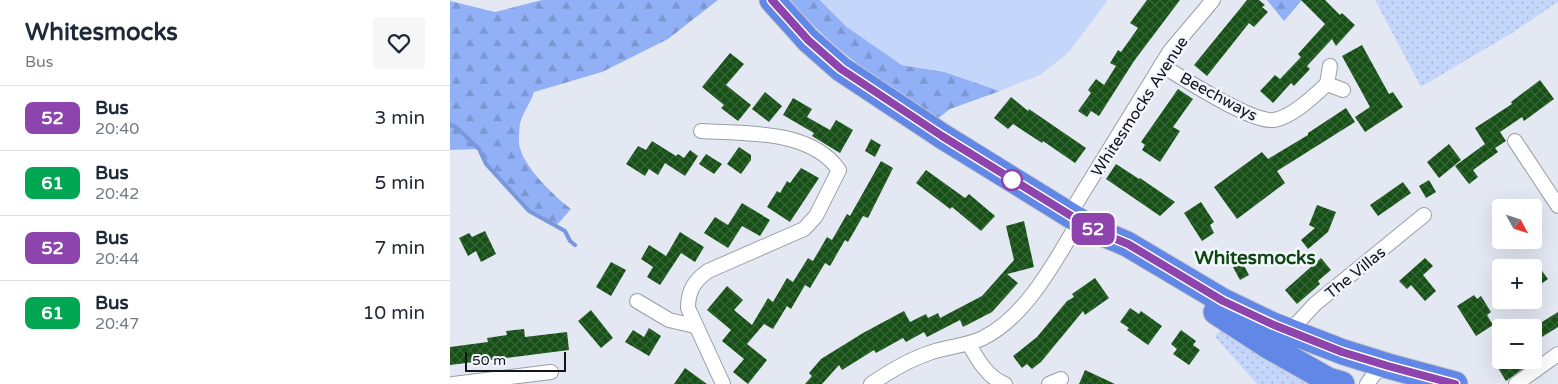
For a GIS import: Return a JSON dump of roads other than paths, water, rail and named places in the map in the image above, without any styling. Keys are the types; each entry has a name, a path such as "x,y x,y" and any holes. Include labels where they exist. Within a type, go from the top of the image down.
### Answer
{"highway":[{"path":"772,0 808,40 841,69 933,131 1081,222 1125,255 1268,346 1328,380 1342,384"},
{"path":"1081,222 1128,244 1223,301 1290,331 1342,352 1388,366 1418,378 1455,384"}],"street":[{"name":"Whitesmocks Avenue","path":"871,384 910,360 933,352 969,344 985,337 1001,327 1022,307 1049,271 1081,222 1170,50 1213,0"},
{"name":"Beechways","path":"1161,65 1223,102 1262,119 1273,120 1282,117 1312,98 1327,84"},
{"path":"1330,66 1327,84 1343,90"},
{"path":"701,131 781,136 797,140 833,162 839,170 816,216 804,229 784,240 701,276 688,295 688,308 722,384"},
{"path":"1515,141 1558,206"},
{"name":"The Villas","path":"1290,331 1315,304 1424,216"},
{"path":"637,301 669,320 695,326"},
{"path":"969,344 987,371 1005,384"},
{"path":"1516,384 1558,354"},
{"path":"1367,384 1374,373 1388,366"},
{"path":"453,384 551,372"}],"waterway":[{"path":"450,125 456,127 479,149 486,164 529,211 565,231 570,241 575,245"}],"district":[{"name":"Whitesmocks","path":"1255,257"}]}
